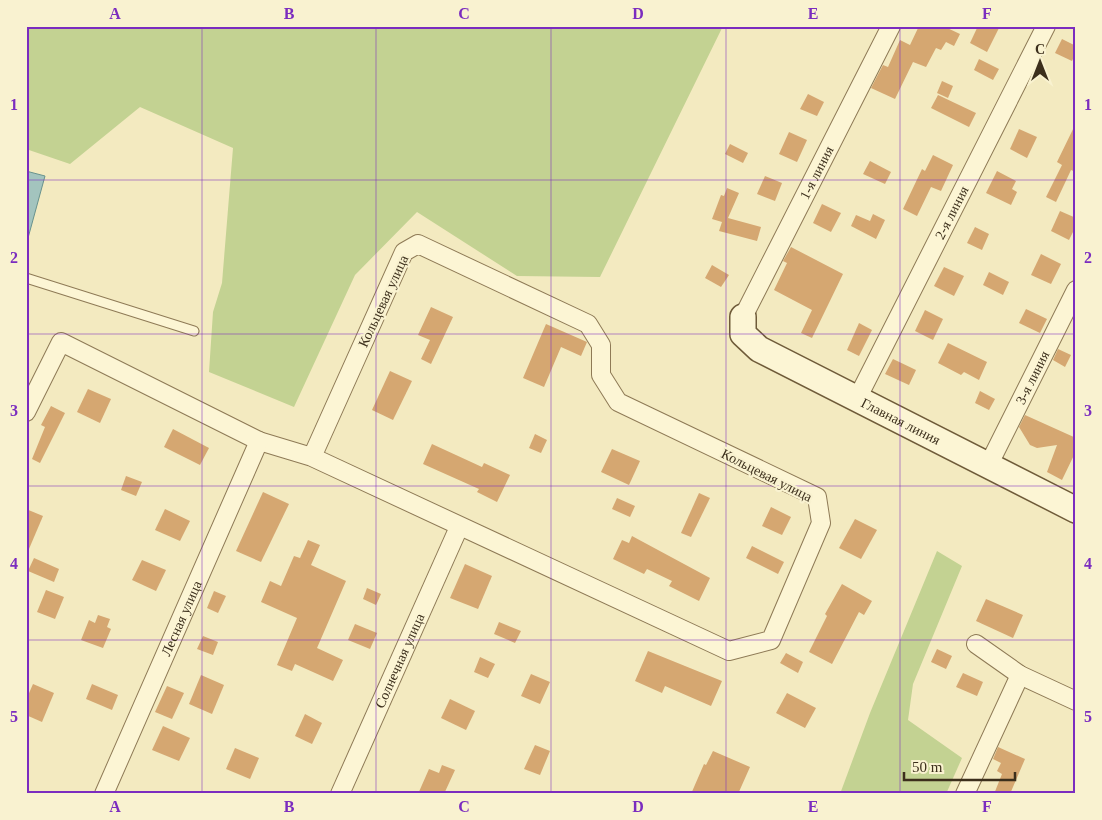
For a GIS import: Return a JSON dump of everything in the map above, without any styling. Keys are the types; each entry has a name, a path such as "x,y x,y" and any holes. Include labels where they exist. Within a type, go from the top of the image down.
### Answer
{"street":[{"name":"1-я линия","path":"743,317 891,26"},
{"name":"2-я линия","path":"857,399 1046,26"},
{"name":"Кольцевая улица","path":"26,412 61,342 259,441 312,457 729,651 771,640 821,523 817,497 618,402 602,375 602,345 588,324 418,244 404,252 312,457"},
{"name":"3-я линия","path":"988,466 1076,290"},
{"name":"Главная линия","path":"743,317 743,334 759,349 1076,510"},
{"name":"Лесная улица","path":"104,794 259,441"},
{"name":"Солнечная улица","path":"340,794 459,527"},
{"path":"976,644 1020,675 1076,701"},
{"path":"965,794 1020,675"}],"lane":[{"path":"26,278 194,331"}],"green space":[{"path":"26,26 723,26 600,277 517,276 417,212 355,275 294,407 209,372 213,312 222,283 233,148 140,107 70,164 26,149"},
{"path":"937,551 962,566 913,684 908,720 962,758 946,794 840,794 870,713"}],"water":[{"path":"26,171 45,176 28,238 26,237"}],"building":[{"path":"919,26 943,26 960,34 954,46 946,42 941,50 936,48 926,67 913,62 895,99 871,88 883,65 888,67 900,40 910,45"},
{"path":"978,26 1000,26 987,52 970,43"},
{"path":"1062,39 1076,46 1076,53 1072,61 1055,53"},
{"path":"979,59 999,69 993,80 974,70"},
{"path":"942,81 953,86 948,98 937,93"},
{"path":"808,94 824,102 817,116 800,109"},
{"path":"938,95 976,113 969,127 931,108"},
{"path":"1076,123 1076,172 1071,170 1056,202 1046,197 1062,165 1057,162"},
{"path":"1019,129 1037,137 1027,158 1010,149"},
{"path":"789,132 807,140 797,162 779,154"},
{"path":"730,144 748,153 743,163 725,154"},
{"path":"933,155 953,165 941,191 931,187 917,216 903,209 922,169 925,171"},
{"path":"870,161 891,172 885,184 863,174"},
{"path":"997,171 1016,181 1012,189 1017,192 1011,205 986,193"},
{"path":"765,176 782,183 775,201 757,194"},
{"path":"727,188 739,193 728,218 761,227 757,241 719,231 722,222 712,219 721,195 724,196"},
{"path":"822,204 841,213 831,232 813,223"},
{"path":"1060,211 1076,218 1076,226 1069,240 1051,231"},
{"path":"873,214 885,220 876,239 851,226 856,215 870,221"},
{"path":"975,227 989,234 982,250 967,243"},
{"path":"791,247 843,274 812,338 801,333 812,310 774,290 787,263 783,261"},
{"path":"1041,254 1061,264 1051,284 1031,275"},
{"path":"712,265 729,275 721,287 705,278"},
{"path":"944,267 964,276 954,296 934,286"},
{"path":"989,272 1009,282 1003,295 983,285"},
{"path":"431,307 453,317 431,364 421,359 430,340 418,335"},
{"path":"1026,309 1047,319 1040,333 1019,323"},
{"path":"925,310 943,319 933,340 915,331"},
{"path":"859,323 872,330 859,356 847,350"},
{"path":"546,324 587,342 581,356 561,347 544,387 523,378"},
{"path":"948,343 987,362 979,380 964,372 961,375 938,363"},
{"path":"1058,349 1071,355 1065,367 1053,360"},
{"path":"893,359 916,370 909,385 885,374"},
{"path":"390,371 412,381 393,420 372,410"},
{"path":"88,389 111,399 100,423 77,412"},
{"path":"980,391 995,399 989,410 975,403"},
{"path":"51,406 65,413 40,463 32,459 45,427 41,425"},
{"path":"1025,415 1076,438 1076,451 1062,480 1047,472 1057,445 1037,448 1030,445 1019,427"},
{"path":"173,429 209,448 200,465 164,447"},
{"path":"535,434 547,440 541,453 529,448"},
{"path":"432,444 482,467 484,463 510,475 497,502 477,492 479,489 423,464"},
{"path":"612,449 640,461 629,485 601,472"},
{"path":"126,476 142,482 136,496 121,490"},
{"path":"263,492 289,504 261,562 236,551"},
{"path":"699,493 710,498 691,537 681,533"},
{"path":"617,498 635,506 630,517 612,509"},
{"path":"771,507 791,517 782,535 762,526"},
{"path":"26,509 43,516 26,556"},
{"path":"165,509 190,521 180,541 155,530"},
{"path":"855,519 877,530 861,559 839,548"},
{"path":"632,536 710,578 699,601 669,586 672,581 647,569 644,574 613,559 622,540 629,543"},
{"path":"308,540 320,545 311,565 346,581 317,648 343,660 333,681 295,664 292,671 277,665 297,618 261,602 270,581 281,586 294,556 300,558"},
{"path":"752,546 784,562 778,574 746,558"},
{"path":"34,558 59,569 54,582 28,571"},
{"path":"142,560 166,570 156,591 132,580"},
{"path":"465,564 492,576 478,609 450,598"},
{"path":"842,584 872,601 864,615 859,612 832,664 809,652 827,616 825,614"},
{"path":"367,588 381,594 376,605 363,599"},
{"path":"46,590 64,597 55,619 37,612"},
{"path":"214,591 226,596 218,613 207,608"},
{"path":"986,599 1023,615 1013,638 976,621"},
{"path":"98,615 110,619 107,627 111,629 103,648 81,640 89,620 95,623"},
{"path":"499,622 521,631 515,643 494,634"},
{"path":"355,624 377,633 370,649 348,640"},
{"path":"203,636 218,642 213,655 197,649"},
{"path":"937,649 952,656 946,669 931,662"},
{"path":"648,651 722,681 711,706 665,686 662,693 635,681"},
{"path":"786,653 803,662 798,673 780,663"},
{"path":"480,657 495,664 488,678 474,672"},
{"path":"963,673 983,682 977,696 956,687"},
{"path":"531,674 550,682 540,704 521,696"},
{"path":"201,675 224,685 212,714 189,704"},
{"path":"33,684 54,693 42,722 26,715 26,700"},
{"path":"92,684 118,695 112,710 86,699"},
{"path":"167,686 184,693 172,719 155,712"},
{"path":"787,693 816,708 805,728 776,713"},
{"path":"450,699 475,711 466,730 441,718"},
{"path":"305,714 322,723 312,744 295,736"},
{"path":"163,726 190,738 179,761 152,750"},
{"path":"535,745 550,751 540,775 524,769"},
{"path":"998,747 1025,759 1010,794 994,794 1002,774 997,771 1001,763 993,759"},
{"path":"235,748 259,758 250,779 226,769"},
{"path":"713,751 750,767 738,794 691,794 704,764 706,765"},
{"path":"442,765 455,770 444,794 418,794 429,769 439,773"}]}
